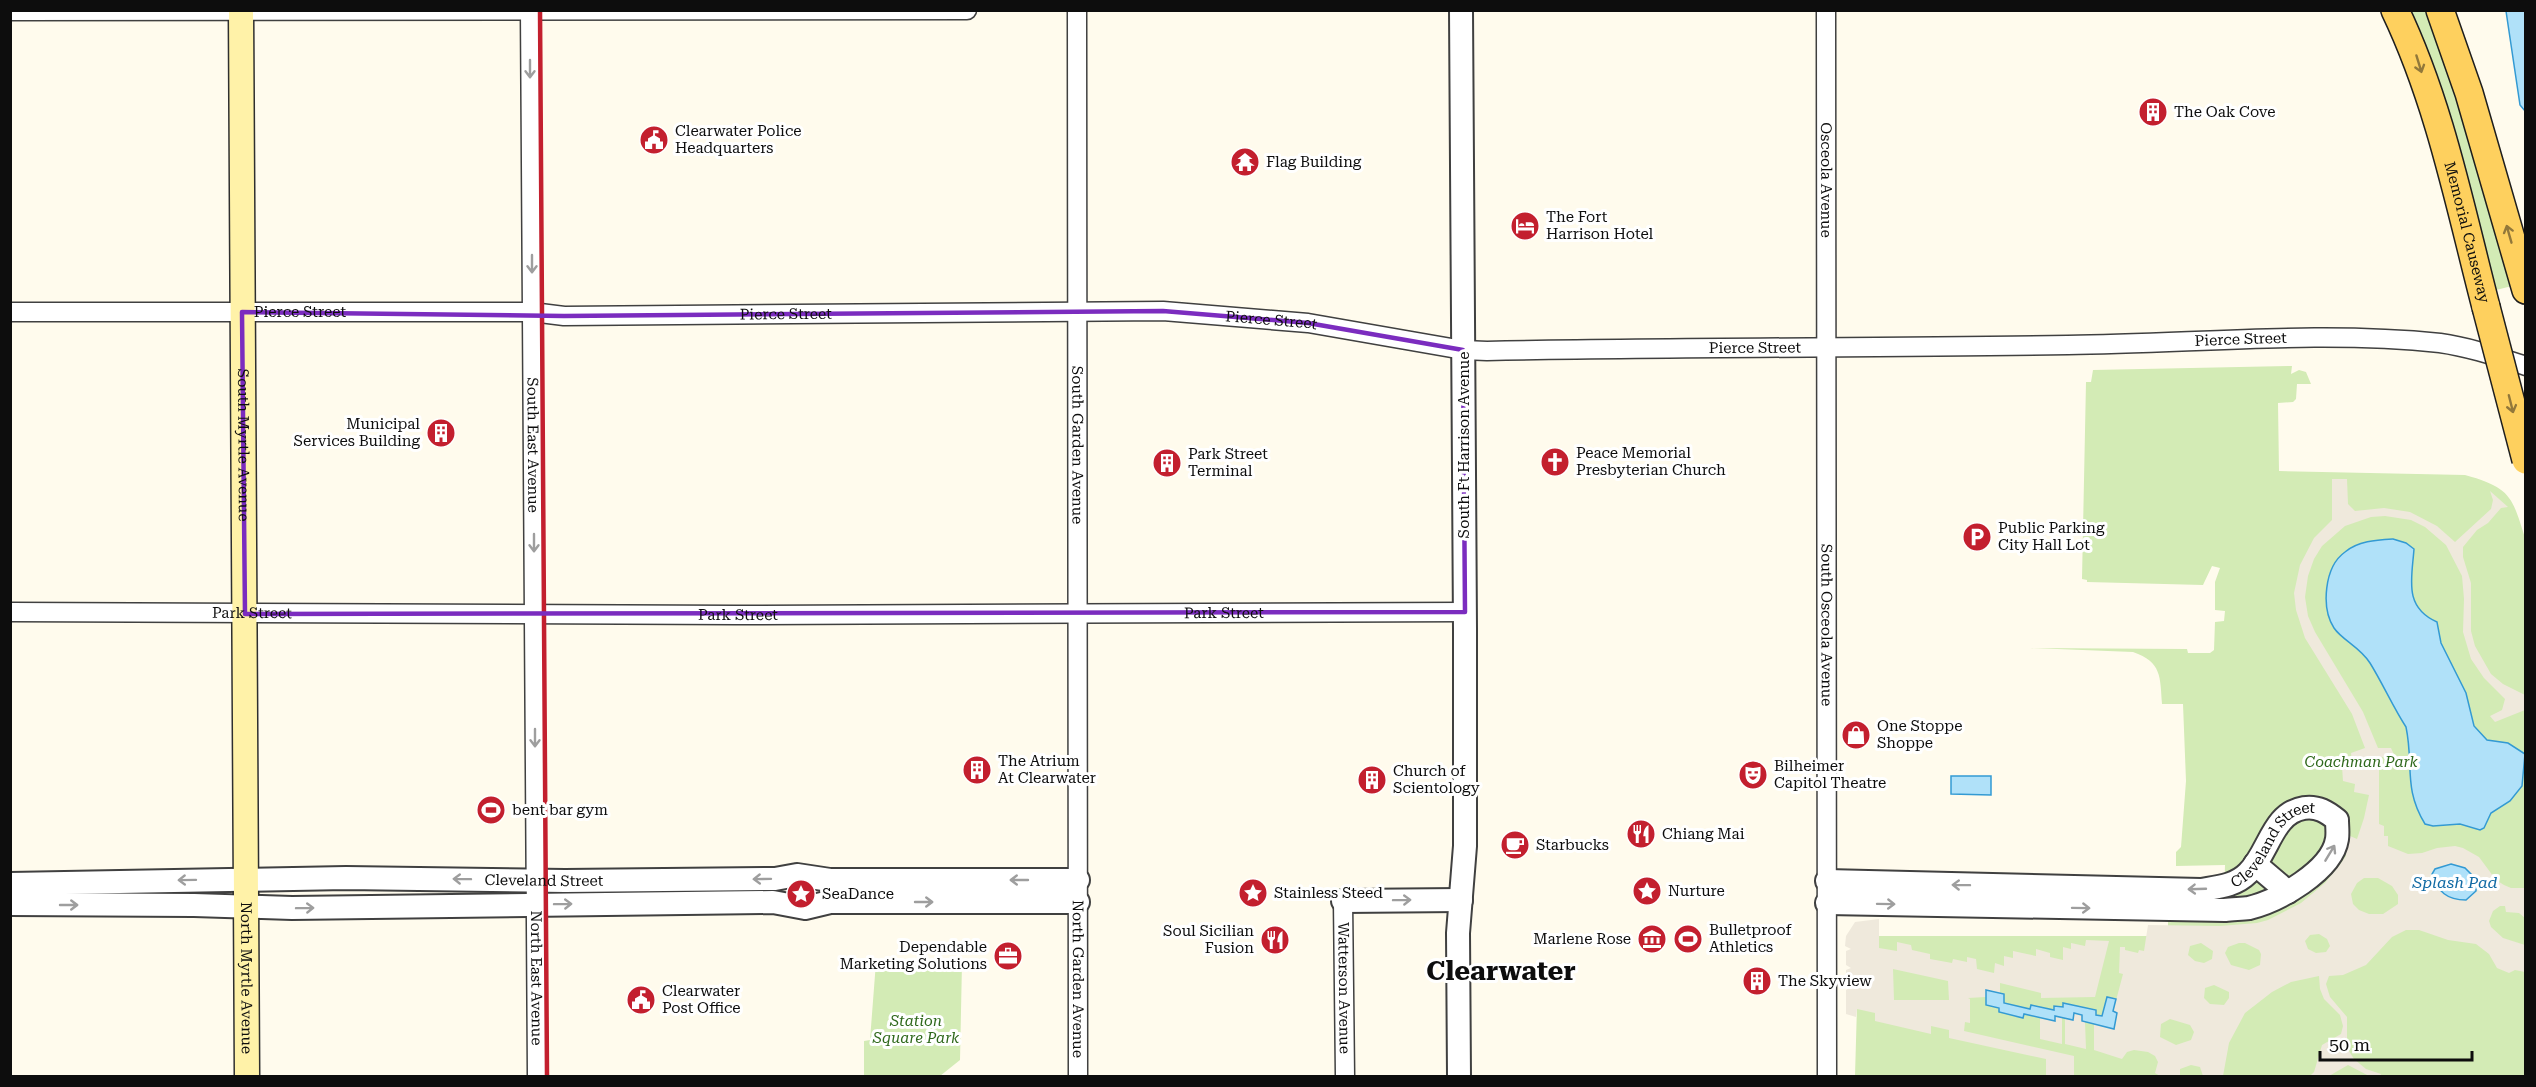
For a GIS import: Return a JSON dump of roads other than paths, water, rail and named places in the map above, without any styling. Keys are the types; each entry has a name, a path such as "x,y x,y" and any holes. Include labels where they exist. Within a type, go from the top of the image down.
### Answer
{"main road":[{"name":"Memorial Causeway","path":"2396,10 2416,55 2441,134 2526,459"},
{"path":"2440,10 2469,93 2526,290"},
{"name":"South Myrtle Avenue","path":"241,11 245,879"},
{"name":"North Myrtle Avenue","path":"245,879 247,1077"}],"street":[{"path":"10,11 967,10"},
{"name":"South Garden Avenue","path":"1077,10 1078,891"},
{"name":"South Ft Harrison Avenue","path":"1459,1077 1458,933 1465,846 1461,10"},
{"name":"Osceola Avenue","path":"1826,10 1826,347"},
{"name":"South East Avenue","path":"530,11 536,879"},
{"name":"Pierce Street","path":"10,312 532,312 574,315 1163,311 1269,318 1463,350 2071,345 2333,338 2441,343 2491,354 2526,366"},
{"name":"South Osceola Avenue","path":"1826,347 1827,1077"},
{"name":"Park Street","path":"10,612 1078,614 1465,612"},
{"name":"Cleveland Street","path":"2311,807 2325,810 2337,820 2337,840 2331,854 2311,877 2288,892 2248,908 2225,910 1827,892 2201,890 2230,885 2248,873 2279,823 2293,810 2311,807"},
{"path":"2255,864 2288,892"},
{"name":"Cleveland Street","path":"10,884 245,879 576,881 775,879 797,875 830,880 1078,891"},
{"name":"North East Avenue","path":"536,879 537,1077"},
{"path":"1343,901 1462,890"},
{"name":"Cleveland Street","path":"10,904 246,907 773,902 806,908 830,902 1078,891"},
{"name":"North Garden Avenue","path":"1078,891 1078,1077"},
{"name":"Watterson Avenue","path":"1343,901 1345,1077"}],"water":[{"path":"2506,11 2525,11 2525,111 2520,105"},
{"path":"2393,539 2406,543 2414,549 2411,581 2414,600 2426,616 2437,622 2441,643 2466,693 2474,726 2487,740 2508,743 2525,754 2522,786 2510,801 2491,813 2484,828 2480,830 2460,824 2433,826 2425,824 2418,811 2411,788 2406,727 2370,663 2361,652 2337,632 2327,610 2329,577 2338,559 2350,548 2361,543"},
{"path":"1951,776 1991,776 1991,795 1951,794"},
{"name":"Splash Pad","path":"2451,864 2465,868 2476,879 2476,891 2466,900 2448,897 2434,880 2432,874 2435,869"},
{"path":"1986,990 2004,994 2004,1003 2030,1009 2031,1005 2054,1010 2054,1006 2063,1007 2063,1003 2096,1010 2096,1015 2102,1016 2107,997 2116,999 2113,1011 2117,1013 2114,1029 2082,1021 2082,1015 2074,1013 2073,1020 2055,1016 2055,1021 2024,1014 2023,1018 1999,1012 1999,1008 1986,1005"}],"railway":[{"path":"540,10 547,1076"}],"place":[{"name":"The Oak Cove","path":"2153,112"},
{"name":"Clearwater Police Headquarters","path":"654,140"},
{"name":"Flag Building","path":"1245,162"},
{"name":"The Fort Harrison Hotel","path":"1525,226"},
{"name":"Municipal Services Building","path":"441,433"},
{"name":"Peace Memorial Presbyterian Church","path":"1555,462"},
{"name":"Park Street Terminal","path":"1167,463"},
{"name":"Public Parking City Hall Lot","path":"1977,537"},
{"name":"One Stoppe Shoppe","path":"1856,735"},
{"name":"The Atrium At Clearwater","path":"977,770"},
{"name":"Bilheimer Capitol Theatre","path":"1753,775"},
{"name":"Church of Scientology","path":"1372,780"},
{"name":"bent bar gym","path":"491,810"},
{"name":"Chiang Mai","path":"1641,834"},
{"name":"Starbucks","path":"1515,845"},
{"name":"Nurture","path":"1647,891"},
{"name":"Stainless Steed","path":"1253,893"},
{"name":"SeaDance","path":"801,894"},
{"name":"Marlene Rose","path":"1652,939"},
{"name":"Bulletproof Athletics","path":"1688,939"},
{"name":"Soul Sicilian Fusion","path":"1275,940"},
{"name":"Dependable Marketing Solutions","path":"1008,956"},
{"name":"The Skyview","path":"1757,981"},
{"name":"Clearwater Post Office","path":"641,1000"}],"district":[{"name":"Clearwater","path":"1501,971"}],"park label":[{"name":"Coachman Park","path":"2361,762"},
{"name":"Station Square Park","path":"916,1030"}]}
